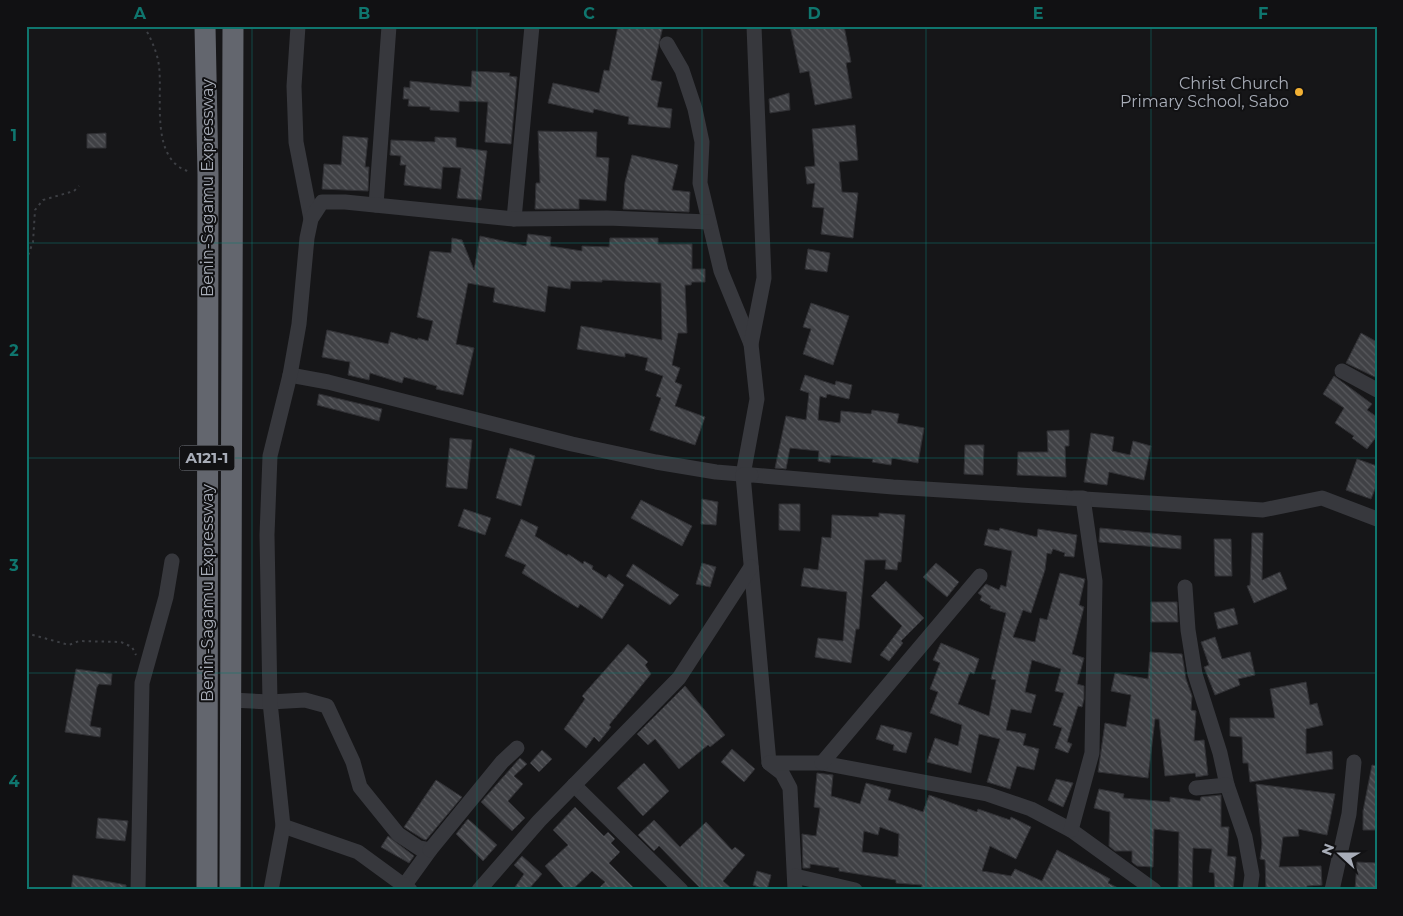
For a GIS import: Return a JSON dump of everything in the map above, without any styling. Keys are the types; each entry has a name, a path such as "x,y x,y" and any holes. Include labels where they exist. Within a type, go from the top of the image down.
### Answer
{"highway":[{"name":"Benin-Sagamu Expressway","path":"205,26 208,175 207,890"},
{"name":"Benin-Sagamu Expressway","path":"230,890 233,26"}],"street":[{"path":"271,890 283,826 270,702 267,535 270,456 290,375 299,324 311,219 296,142 294,86 298,26"},
{"path":"376,205 389,26"},
{"path":"514,219 532,26"},
{"path":"751,344 764,278 754,26"},
{"path":"668,44 682,70 695,109 702,142 700,183 721,271 751,344 757,399 743,475 769,763 782,773 790,788 795,883 855,890"},
{"path":"311,219 322,202 345,202 514,219 607,218 709,222"},
{"path":"1342,371 1377,390"},
{"path":"290,375 346,381 528,428 743,475 1263,510 1322,498 1377,518"},
{"path":"1071,830 1092,753 1095,580 1083,498"},
{"path":"138,890 142,683 166,597 172,561"},
{"path":"479,890 539,821 679,678 751,567"},
{"path":"822,762 980,576"},
{"path":"1185,587 1188,630 1195,674 1244,837 1252,875 1250,890"},
{"path":"232,700 270,702 304,700 327,706 353,762 360,787 398,834 419,848 430,850"},
{"path":"283,826 358,852 407,888 430,850 502,762 517,748"},
{"path":"769,763 822,762 988,794 1031,809 1071,830 1154,890"},
{"path":"1332,890 1349,814 1354,762"},
{"path":"574,785 681,890"},
{"path":"1196,788 1227,785"}],"path":[{"path":"144,26 153,42 159,66 160,111 164,149 180,169 208,175"},
{"path":"26,262 33,242 35,210 43,200 74,191 79,186"},
{"path":"26,633 69,645 79,641 121,642 132,647 145,668"}],"building":[{"path":"618,26 663,26 651,80 662,82 657,107 672,109 670,128 628,124 629,117 594,109 593,113 548,103 553,83 599,93 604,70 609,71"},
{"path":"790,26 844,26 851,62 846,63 852,98 815,105 809,71 800,73"},
{"path":"472,71 510,73 509,76 517,77 511,144 485,142 488,102 459,101 459,112 430,110 430,107 408,106 409,99 403,99 404,87 410,88 410,81 471,87"},
{"path":"789,93 790,110 770,113 769,99"},
{"path":"855,125 858,160 839,162 842,192 858,193 853,238 821,234 824,208 812,207 815,183 807,184 805,167 815,166 812,129"},
{"path":"538,131 597,132 596,157 609,158 606,201 579,199 579,209 535,209 536,183 540,183"},
{"path":"106,133 106,148 87,148 87,134"},
{"path":"343,136 368,138 365,167 369,167 368,191 322,189 324,164 341,165"},
{"path":"435,137 456,138 456,147 487,151 481,200 457,198 461,168 443,167 441,189 404,185 406,165 400,165 401,156 390,155 391,140 435,142"},
{"path":"632,155 678,165 672,190 690,192 689,212 623,209 625,182"},
{"path":"528,234 551,237 550,246 582,251 582,246 609,247 610,238 658,238 658,244 692,244 692,269 705,269 705,282 692,282 691,285 685,285 687,333 678,333 672,365 680,368 675,382 682,385 675,406 705,417 695,445 650,430 661,398 656,396 663,376 645,370 648,358 625,353 625,357 577,349 581,326 662,340 661,283 602,280 602,282 571,281 570,289 548,286 545,312 493,302 495,288 468,283 456,344 474,348 463,395 436,389 437,386 404,377 402,383 370,373 369,380 348,375 350,362 322,357 327,330 388,344 391,332 428,341 433,321 417,317 430,251 451,253 452,238 462,240 474,270 480,236 526,246"},
{"path":"808,249 830,253 827,272 805,269"},
{"path":"811,303 849,316 833,365 803,354 811,329 803,327"},
{"path":"1361,333 1377,342 1377,378 1346,363"},
{"path":"805,375 835,385 836,381 852,385 849,399 827,394 826,398 820,396 818,420 840,423 841,411 871,414 872,410 899,414 897,423 924,428 918,463 892,458 891,465 872,462 873,459 831,455 830,463 818,461 819,451 790,448 786,469 775,468 786,416 806,420 809,393 800,390"},
{"path":"1334,376 1372,404 1367,410 1377,417 1377,436 1367,449 1352,438 1354,436 1335,423 1344,408 1323,394"},
{"path":"319,394 382,409 379,421 317,405"},
{"path":"1069,430 1069,446 1065,446 1066,477 1017,475 1018,452 1048,452 1047,431"},
{"path":"1091,433 1114,437 1112,451 1130,455 1133,441 1151,446 1144,480 1109,472 1107,485 1084,482"},
{"path":"450,438 472,440 467,489 446,487"},
{"path":"965,445 984,445 983,475 964,474"},
{"path":"510,448 535,456 521,506 496,498"},
{"path":"1357,459 1377,466 1377,484 1371,499 1346,490"},
{"path":"702,499 718,502 716,525 701,524"},
{"path":"641,500 692,526 682,546 631,518"},
{"path":"779,504 800,504 800,531 779,530"},
{"path":"464,509 491,518 485,535 458,526"},
{"path":"879,513 905,515 901,562 898,562 897,570 885,569 886,560 865,560 859,629 856,629 851,663 815,657 818,638 843,641 847,592 801,586 804,568 818,570 822,537 831,538 832,515 879,517"},
{"path":"521,519 538,527 535,536 567,556 568,554 583,564 584,561 593,566 592,569 606,578 609,574 624,585 602,619 580,604 578,608 522,573 526,565 505,556"},
{"path":"1000,528 1037,537 1038,529 1077,535 1074,557 1064,556 1065,553 1053,549 1051,554 1047,553 1045,570 1031,613 1023,610 1013,637 1035,642 1040,618 1047,620 1060,573 1085,579 1079,605 1084,607 1072,654 1084,658 1077,684 1084,686 1084,699 1082,707 1078,706 1067,742 1072,744 1068,753 1055,748 1062,728 1053,725 1064,693 1055,691 1061,669 1032,660 1025,692 1036,695 1031,713 1011,709 1006,730 1026,734 1023,745 1039,749 1034,770 1017,766 1010,789 987,782 1000,739 979,734 971,773 927,762 935,738 958,746 962,725 930,713 938,692 930,689 940,663 933,660 941,643 979,659 974,674 970,672 958,704 989,716 996,680 991,679 1006,613 990,608 991,606 980,600 982,596 978,593 986,584 999,590 1001,585 1006,587 1012,551 984,545 988,529 999,531"},
{"path":"1100,528 1181,536 1181,549 1099,542"},
{"path":"1252,533 1263,533 1262,580 1280,572 1287,589 1254,603 1247,586 1250,585"},
{"path":"1214,539 1231,539 1232,576 1215,576"},
{"path":"702,563 716,567 710,587 696,584"},
{"path":"936,563 959,582 947,597 923,577"},
{"path":"633,564 679,595 670,605 626,576"},
{"path":"886,581 924,618 901,641 903,643 889,661 880,655 902,626 871,596"},
{"path":"1151,602 1177,602 1178,622 1151,622"},
{"path":"1234,608 1238,624 1218,629 1214,613"},
{"path":"1215,637 1222,659 1250,652 1255,675 1238,679 1240,685 1215,695 1204,667 1209,665 1201,642"},
{"path":"628,644 648,662 645,665 651,674 609,725 611,727 599,742 594,737 586,748 564,729 585,699 582,696"},
{"path":"1150,652 1182,654 1186,679 1192,696 1191,710 1196,711 1194,741 1204,740 1208,775 1196,777 1195,773 1165,776 1159,719 1155,719 1148,778 1098,772 1105,723 1126,727 1131,695 1111,691 1115,673 1148,679"},
{"path":"76,669 112,674 111,685 99,684 97,687 90,726 101,728 100,737 65,732"},
{"path":"1306,682 1310,705 1317,703 1323,725 1306,729 1306,754 1332,751 1333,769 1250,782 1248,763 1243,763 1242,737 1230,736 1230,718 1275,718 1270,689"},
{"path":"685,686 725,735 710,747 708,745 679,769 655,739 648,745 637,734"},
{"path":"881,725 912,733 906,753 893,750 894,745 876,739"},
{"path":"732,749 755,769 744,782 721,762"},
{"path":"542,750 552,759 539,772 530,763"},
{"path":"520,758 527,764 514,776 523,784 508,801 525,818 512,831 481,802"},
{"path":"644,763 669,791 643,816 617,788"},
{"path":"1372,765 1377,766 1377,830 1363,830 1363,811"},
{"path":"817,773 833,775 831,796 860,804 866,783 891,790 888,800 923,812 929,795 977,812 978,809 1010,820 1011,817 1031,827 1016,859 990,846 982,871 1011,876 1015,869 1042,881 1057,850 1110,879 1108,883 1122,890 921,890 922,885 896,883 896,880 839,871 839,868 810,864 810,868 803,868 802,834 816,836 820,808 814,807","holes":["880,827 899,834 898,857 862,852 864,831 878,835"]},
{"path":"1056,779 1073,783 1063,807 1048,800"},
{"path":"436,780 462,797 426,840 404,827"},
{"path":"1256,784 1335,794 1327,835 1298,829 1299,836 1283,837 1279,867 1321,866 1322,885 1307,886 1307,890 1266,890 1265,860 1260,859 1262,844"},
{"path":"1099,789 1124,794 1123,798 1170,802 1170,797 1200,801 1201,797 1221,795 1221,827 1229,827 1227,856 1236,857 1233,890 1215,890 1214,873 1209,872 1212,849 1193,848 1192,890 1178,890 1179,832 1154,829 1153,867 1137,866 1132,862 1132,851 1115,851 1109,846 1110,812 1094,808"},
{"path":"575,807 604,836 608,832 615,839 611,843 620,852 609,863 636,890 597,890 605,882 592,871 572,890 566,890 545,866 568,845 553,830"},
{"path":"98,818 128,821 125,841 96,838"},
{"path":"468,819 497,845 483,861 456,834"},
{"path":"654,820 680,847 706,822 732,850 735,847 745,855 723,881 733,890 702,890 659,846 654,851 638,835"},
{"path":"388,836 414,856 409,863 381,847"},
{"path":"522,856 542,874 528,890 513,890 524,874 514,865"},
{"path":"1357,862 1377,863 1377,890 1355,890"},
{"path":"757,871 771,875 767,890 753,885"},
{"path":"73,875 126,885 126,890 71,890"}],"place":[{"name":"Christ Church Primary School, Sabo","path":"1299,92"}]}
